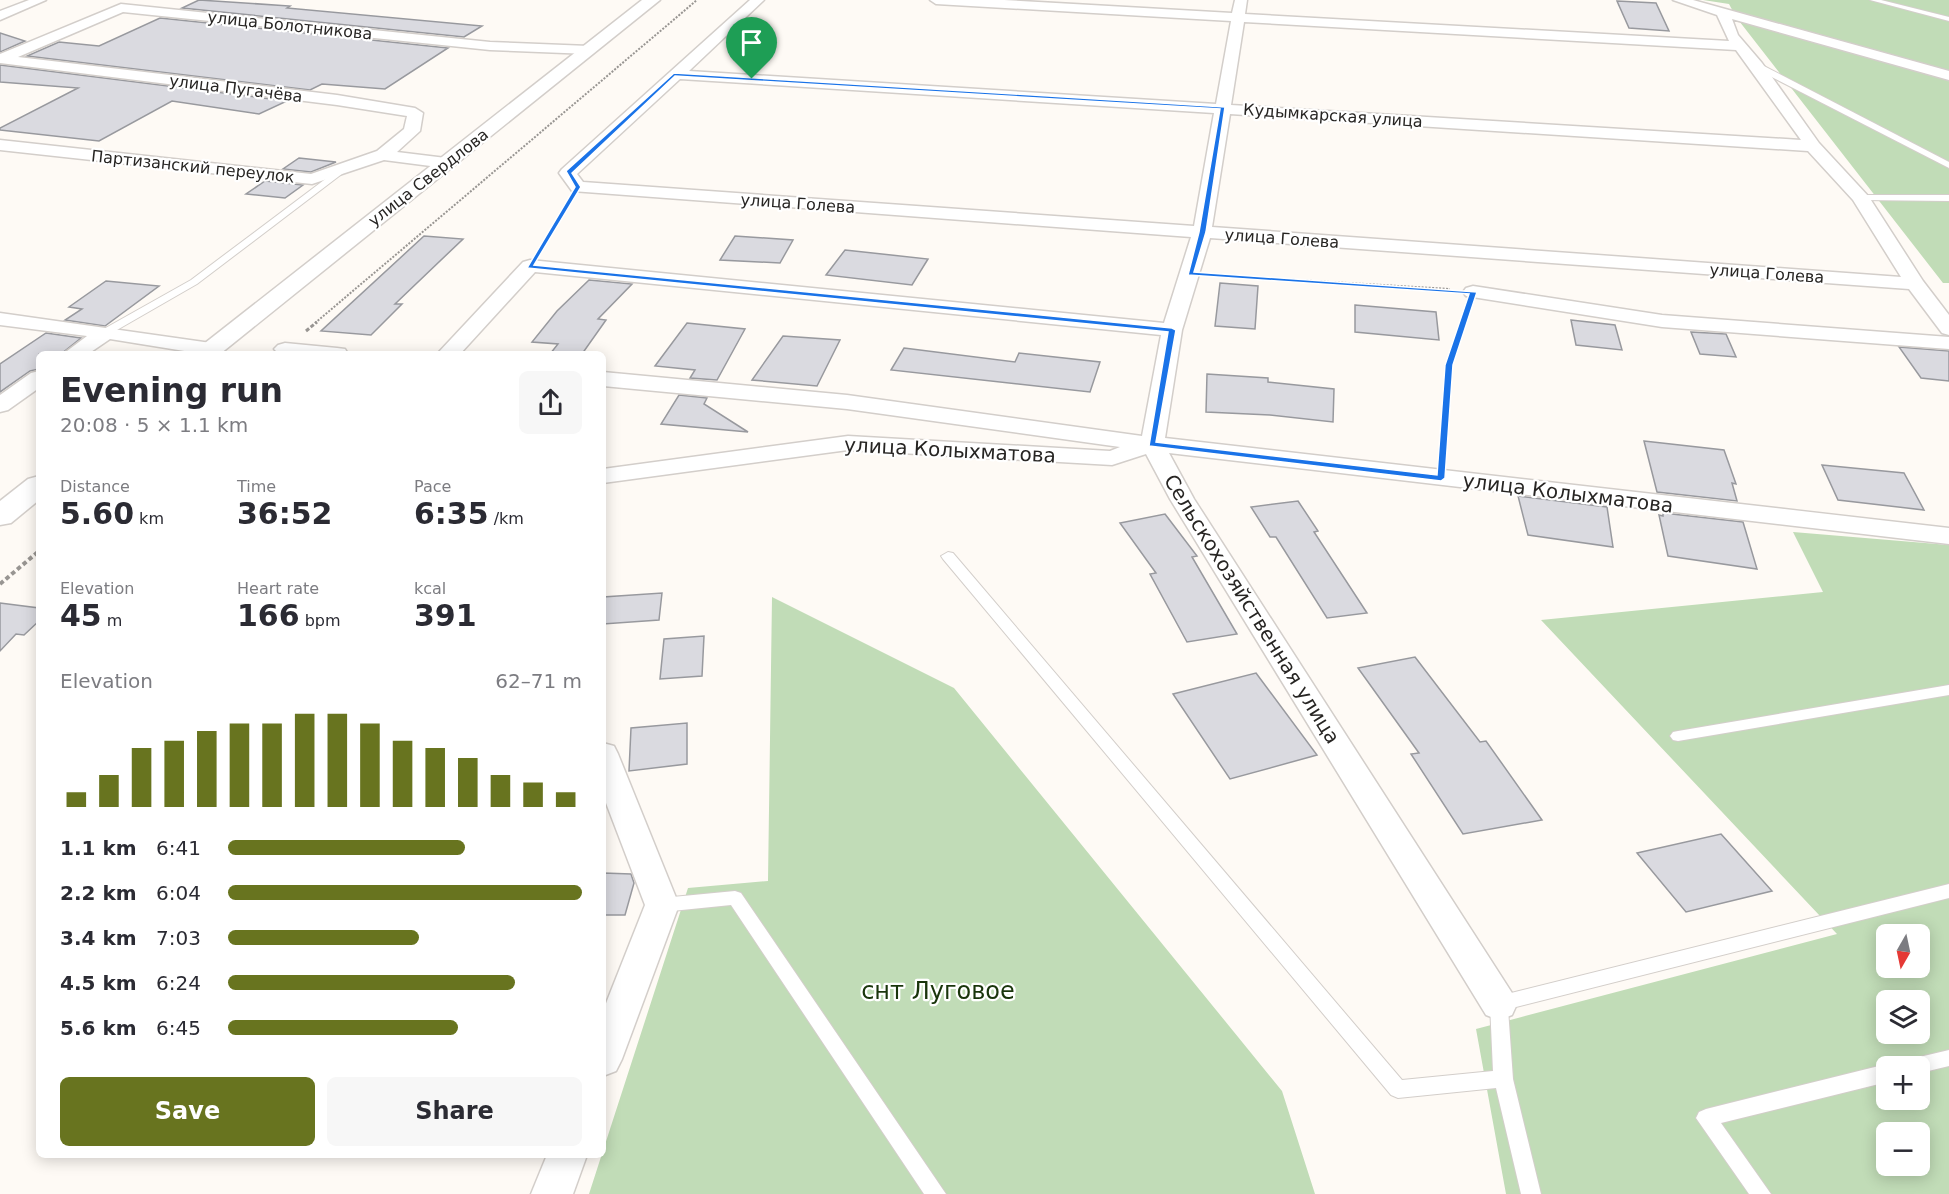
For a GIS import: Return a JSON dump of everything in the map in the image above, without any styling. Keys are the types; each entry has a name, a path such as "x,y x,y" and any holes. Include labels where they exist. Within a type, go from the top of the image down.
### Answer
{"main road":[{"name":"улица Свердлова","path":"208,351 652,0"},
{"path":"0,516 36,487"}],"street":[{"path":"0,16 40,0"},
{"path":"578,187 568,172 758,0"},
{"path":"936,0 1239,8 1739,46"},
{"path":"1679,0 1699,2 1949,76"},
{"name":"улица Болотникова","path":"0,59 121,8 490,46 589,50"},
{"path":"1152,444 1172,330 1202,232 1239,8"},
{"path":"1722,10 1732,36 1739,46 1757,66 1813,146 1860,197 1915,284 1949,329"},
{"name":"улица Пугачёва","path":"0,59 337,100 415,113 412,131 382,155"},
{"name":"Кудымкарская улица","path":"674,74 1813,146"},
{"name":"Партизанский переулок","path":"0,145 312,179 382,155"},
{"path":"382,155 446,163"},
{"name":"улица Голева","path":"578,187 1915,284"},
{"path":"451,351 530,267 1172,330"},
{"path":"1473,292 1662,321 1949,343"},
{"path":"0,319 106,332 208,351"},
{"path":"78,351 106,332"},
{"path":"285,349 306,351"},
{"name":"улица Колыхматова","path":"606,379 847,402 1152,444 1949,536"},
{"path":"0,405 36,380"},
{"path":"847,402 848,443"},
{"name":"улица Колыхматова","path":"606,476 848,443 1112,458 1152,444"},
{"name":"Сельскохозяйственная улица","path":"1152,444 1182,499 1499,1004"},
{"path":"606,762 662,905 606,1051"},
{"path":"552,1194 566,1158"}],"lane":[{"path":"1873,0 1949,19"},
{"path":"1757,66 1949,165"},
{"path":"106,332 194,282 347,167"},
{"path":"1860,197 1949,198"},
{"path":"948,556 1398,1089 1503,1079"},
{"path":"1678,736 1949,690"},
{"path":"1531,1194 1503,1079 1499,1004 1949,891"},
{"path":"662,905 735,897 936,1194"},
{"path":"1930,1062 1949,1058"},
{"path":"1761,1194 1706,1118 1876,1076"}],"path":[{"path":"285,349 697,0"},
{"path":"530,267 578,187"},
{"path":"1190,274 1473,292 1449,365 1441,478"},
{"path":"0,584 36,554"}],"green space":[{"path":"1703,0 1949,0 1949,283 1943,283 1736,17 1729,4"},
{"path":"1793,532 1949,545 1949,1194 1506,1194 1476,1029 1837,934 1541,620 1823,592"},
{"name":"снт Луговое","path":"772,597 954,688 1282,1091 1315,1194 589,1194 601,1158 606,1158 606,1141 688,888 768,881"}],"building":[{"path":"199,0 290,6 287,8 482,26 464,37 182,8"},
{"path":"1617,1 1656,3 1669,31 1629,28"},
{"path":"160,18 448,48 385,89 322,84 310,90 27,56 59,42 99,46"},
{"path":"0,33 25,41 0,52"},
{"path":"0,65 287,101 259,114 172,101 99,141 0,130 78,88 0,82"},
{"path":"299,158 336,162 311,172 283,169"},
{"path":"265,181 303,185 285,198 246,194"},
{"path":"424,236 463,239 395,304 402,304 371,335 321,331"},
{"path":"735,236 793,240 780,263 720,260"},
{"path":"845,250 928,259 912,285 826,275"},
{"path":"589,280 632,284 598,319 606,320 584,351 552,351 558,344 532,342 557,311"},
{"path":"106,281 159,286 105,326 65,320 82,309 69,307"},
{"path":"1220,283 1258,286 1255,329 1215,326"},
{"path":"1355,305 1436,312 1439,340 1355,332"},
{"path":"1571,320 1615,325 1622,350 1576,345"},
{"path":"687,323 745,329 717,380 690,378 695,370 655,366"},
{"path":"1691,332 1726,334 1736,357 1700,354"},
{"path":"46,333 81,338 65,351 36,351 36,370 30,371 0,392 0,364"},
{"path":"783,336 840,340 817,386 752,380"},
{"path":"1899,347 1949,351 1949,381 1921,378"},
{"path":"904,348 1015,362 1019,353 1100,362 1090,392 891,370"},
{"path":"1207,374 1268,378 1268,382 1334,389 1333,422 1270,415 1206,412"},
{"path":"679,395 707,398 704,404 748,432 661,424"},
{"path":"1644,441 1724,450 1736,484 1732,483 1737,501 1657,492"},
{"path":"1822,465 1904,473 1924,510 1838,500"},
{"path":"1518,496 1607,507 1613,547 1528,535"},
{"path":"1298,501 1318,531 1314,532 1367,613 1327,618 1276,537 1270,537 1251,507"},
{"path":"1663,513 1743,522 1757,569 1668,556 1659,515 1663,516"},
{"path":"1165,514 1197,556 1192,557 1237,634 1187,642 1150,574 1156,573 1120,523"},
{"path":"662,593 659,620 606,624 606,597"},
{"path":"0,603 36,608 36,624 24,635 16,634 0,651"},
{"path":"704,636 702,676 660,679 664,639"},
{"path":"1415,657 1480,742 1486,741 1542,820 1463,834 1411,754 1419,753 1358,668"},
{"path":"1256,673 1317,755 1230,779 1173,694"},
{"path":"687,723 687,764 629,771 631,728"},
{"path":"1721,834 1772,891 1686,912 1637,853"},
{"path":"606,873 631,874 634,883 625,915 606,915"}],"route":[{"path":"674,74 752,79 1223,108 1202,232 1190,274 1473,292 1449,365 1441,478 1152,444 1172,330 530,267 578,187 568,172 674,74"}]}
